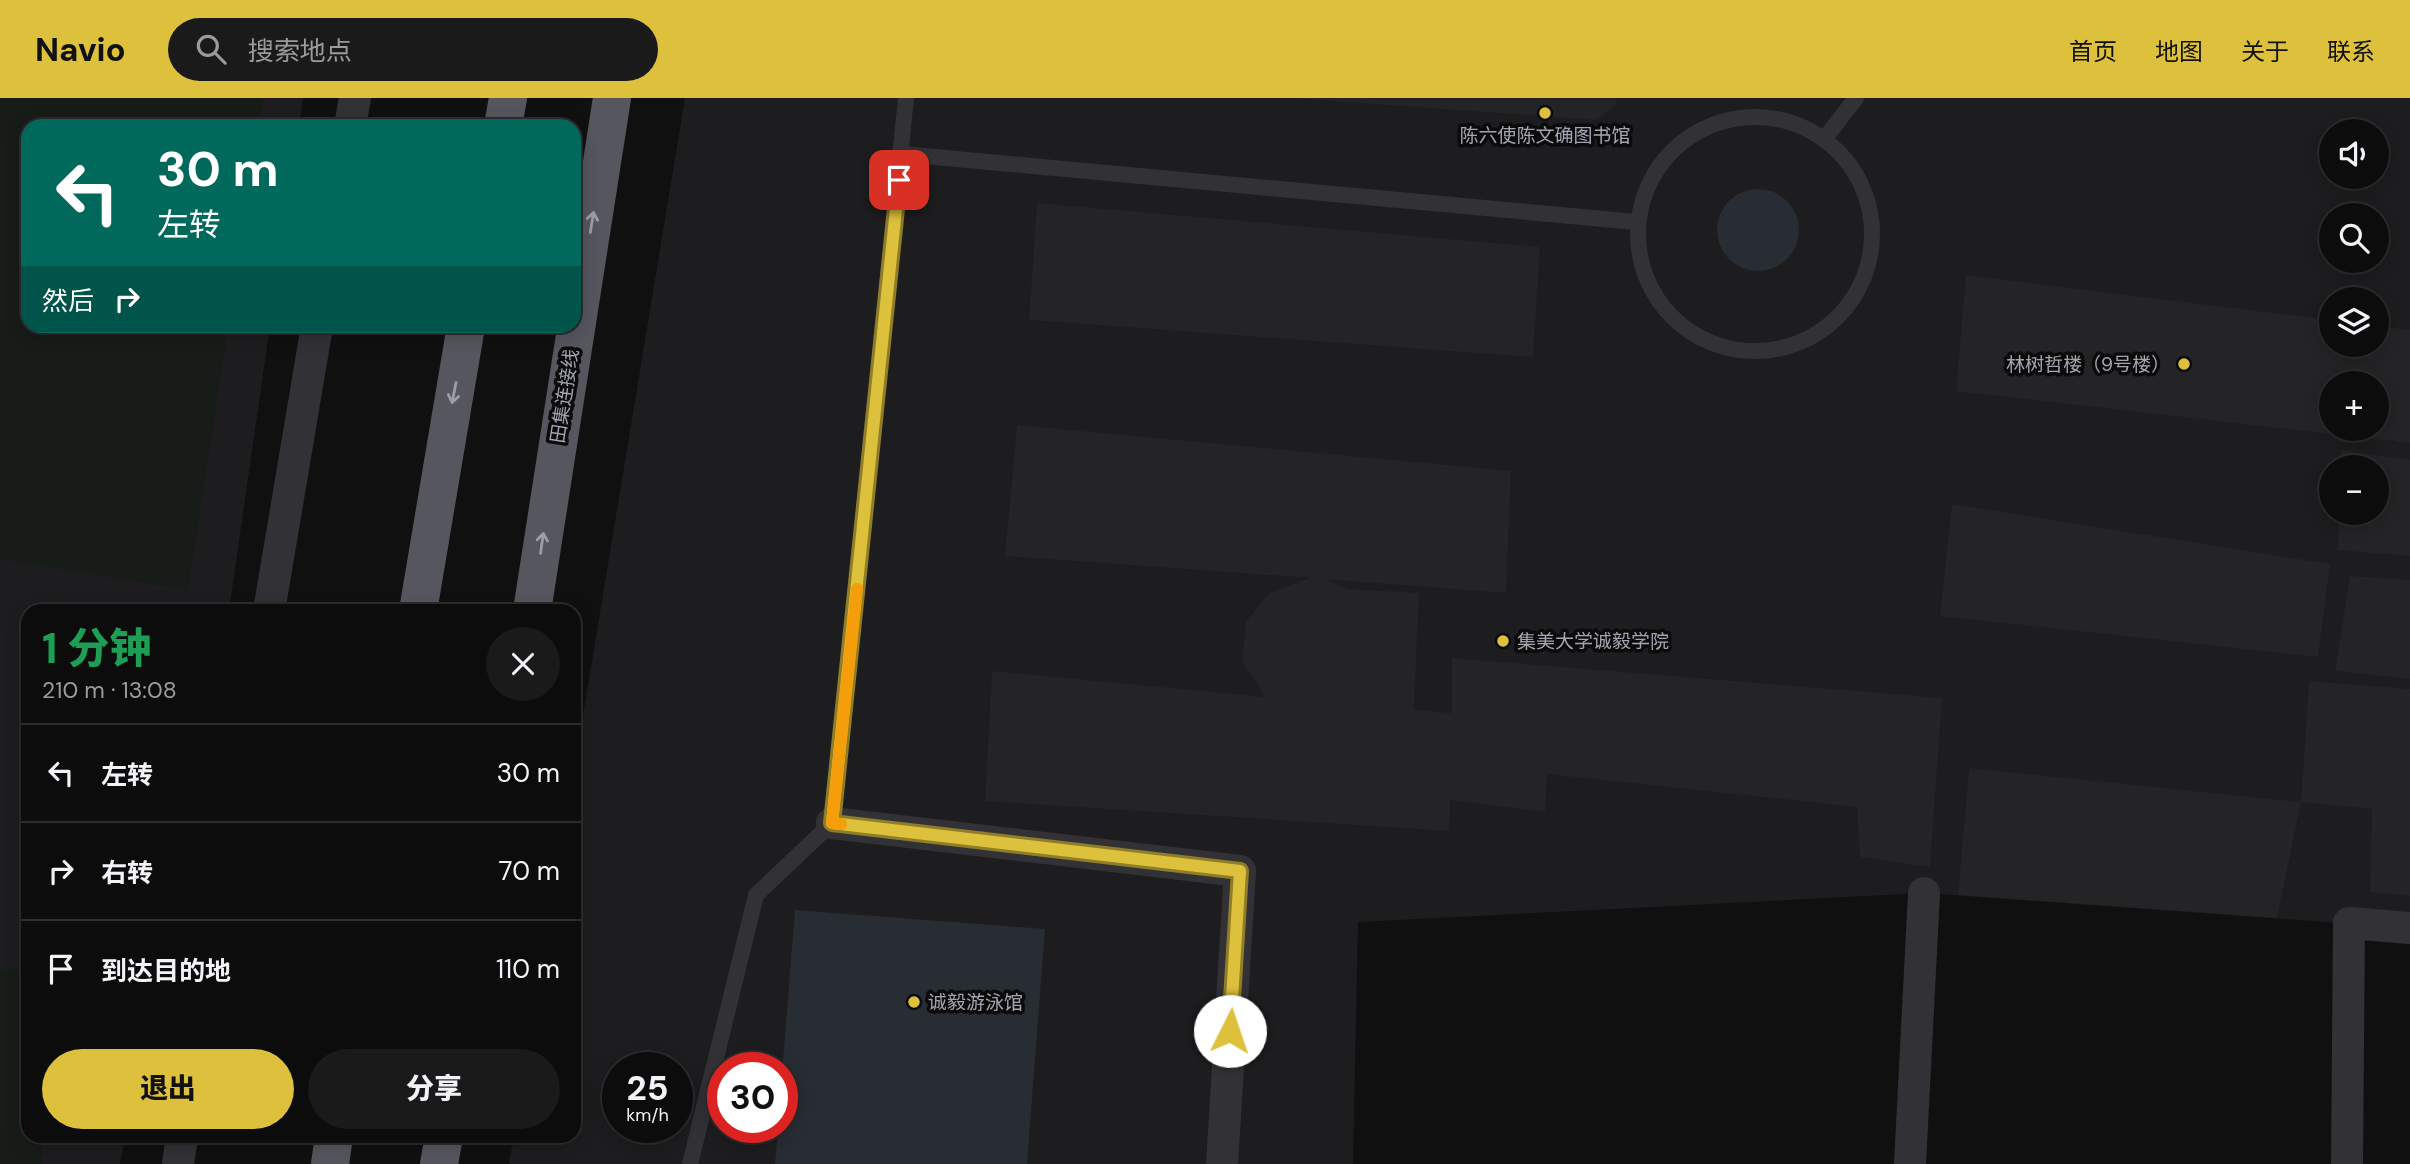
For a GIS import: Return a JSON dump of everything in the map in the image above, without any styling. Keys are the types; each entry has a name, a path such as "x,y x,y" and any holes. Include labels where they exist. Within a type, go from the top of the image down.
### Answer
{"highway":[{"path":"504,119 508,98"},
{"name":"田集连接线","path":"581,297 612,98"},
{"path":"419,604 465,333"},
{"name":"田集连接线","path":"533,604 575,333"},
{"path":"330,1164 333,1143"},
{"path":"439,1164 443,1143"}],"street":[{"path":"351,119 355,98"},
{"path":"270,604 316,333"},
{"path":"832,823 1240,871 1222,1164"},
{"path":"1910,1164 1924,893"},
{"path":"2347,1164 2349,923 2410,928"},
{"path":"178,1164 181,1143"}],"lane":[{"path":"690,1164 756,895 832,823 906,98"},
{"path":"1825,138 1856,98"},
{"path":"1779,118 1825,138 1858,175 1873,222 1868,271 1844,314 1803,343 1755,353 1706,343 1667,313 1642,271 1636,222 1652,175 1685,139 1730,119 1779,118"},
{"path":"902,154 1636,222"}],"shaded area":[{"path":"0,98 303,98 300,119 21,119 21,333 269,333 230,604 21,604 21,1143 124,1143 120,1164 0,1164"},
{"path":"0,98 263,98 260,119 21,119 21,333 227,333 188,590 0,559"},
{"name":"集美大学诚毅学院","path":"685,98 2410,98 2410,928 1924,893 1358,922 1353,1164 509,1164 513,1143 581,1143 581,728"},
{"path":"1750,189 1766,189 1781,196 1792,207 1799,222 1796,246 1787,259 1766,271 1750,271 1735,264 1724,253 1717,238 1717,222 1724,207 1735,196"},
{"name":"诚毅游泳馆","path":"795,910 1045,929 1027,1164 775,1164 777,1143 798,1143 798,1052 784,1052"},
{"path":"0,969 21,970 21,1143 43,1143 41,1164 0,1164"}],"building":[{"name":"陈六使陈文确图书馆","path":"1291,98 1617,98 1616,105 1596,120"},
{"path":"1037,203 1540,247 1533,357 1029,320"},
{"name":"林树哲楼（9号楼）","path":"1966,275 2319,319 2319,357 2389,357 2389,328 2410,330 2410,443 2389,441 2389,371 2319,371 2319,433 1956,391"},
{"path":"1017,425 1511,471 1506,593 1324,579 1349,589 1419,593 1414,710 1452,713 1452,658 1942,698 1930,867 1860,857 1857,807 1547,774 1545,812 1450,800 1449,831 985,801 992,671 1266,697 1242,661 1246,622 1269,593 1310,578 1005,556"},
{"path":"2341,450 2376,455 2341,455"},
{"path":"2389,457 2410,460 2410,556 2338,550 2339,525 2389,525"},
{"path":"1952,504 2330,564 2318,657 1940,616"},
{"path":"2350,576 2410,580 2410,679 2335,671"},
{"path":"2309,681 2410,689 2410,896 2370,892 2372,809 2301,802"},
{"path":"1969,768 2301,802 2277,918 1958,895"}],"slow traffic":[{"path":"841,824 832,823 857,589"}],"place":[{"name":"陈六使陈文确图书馆","path":"1545,113"},
{"name":"林树哲楼（9号楼）","path":"2184,364"},
{"name":"集美大学诚毅学院","path":"1503,641"},
{"name":"诚毅游泳馆","path":"914,1002"}],"route":[{"path":"899,180 832,823 1240,871 1230,1031"}]}
